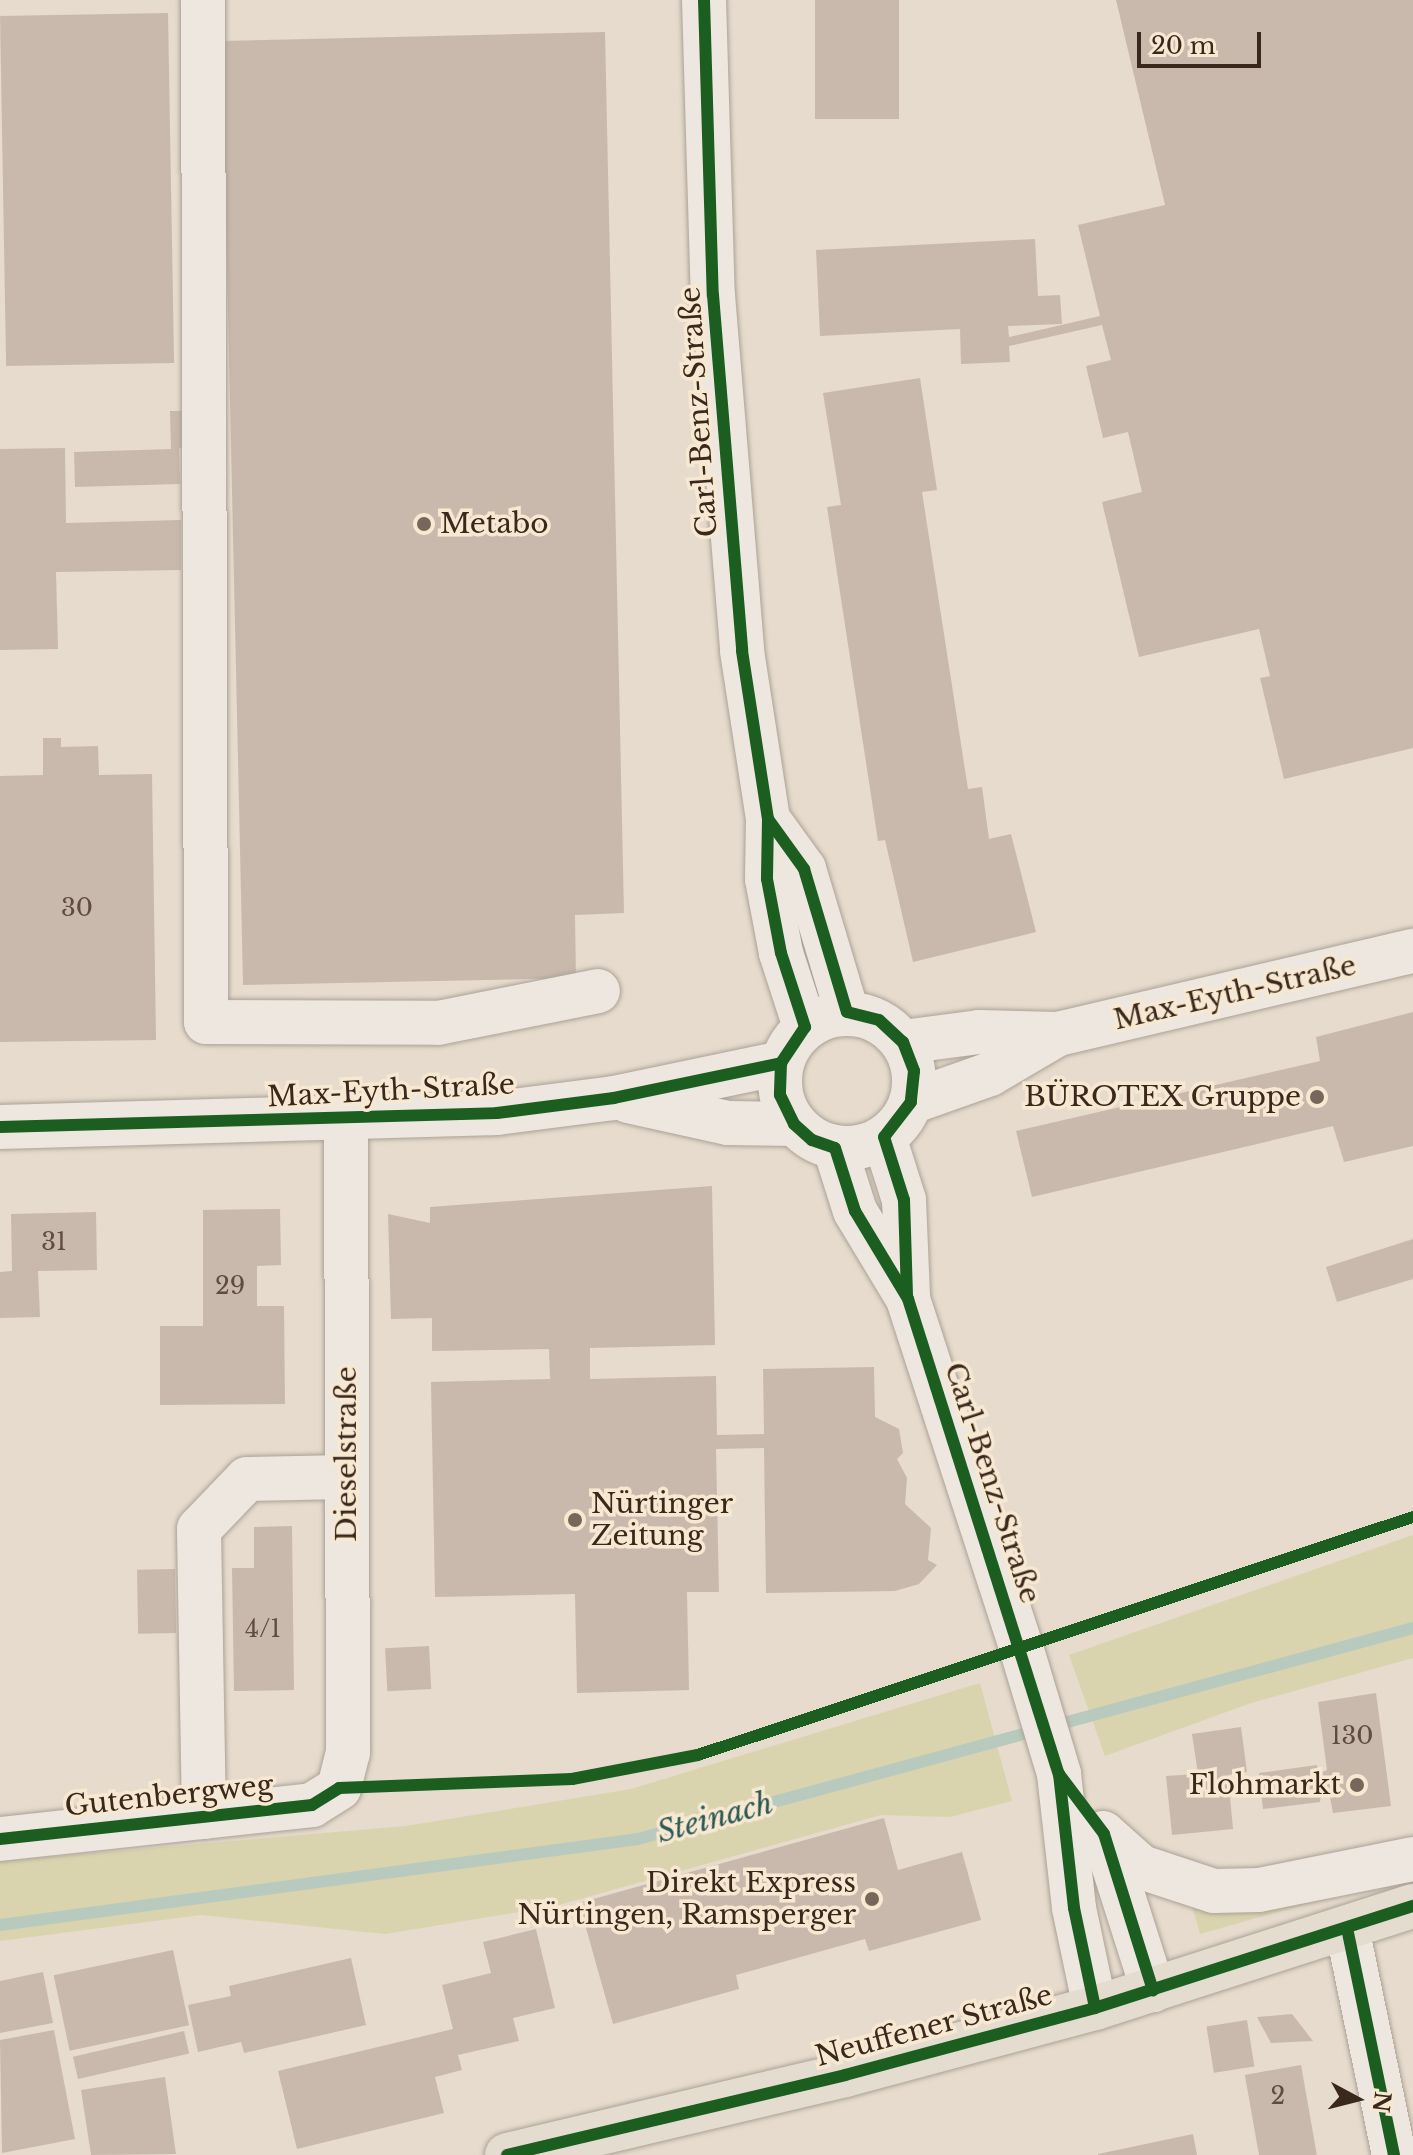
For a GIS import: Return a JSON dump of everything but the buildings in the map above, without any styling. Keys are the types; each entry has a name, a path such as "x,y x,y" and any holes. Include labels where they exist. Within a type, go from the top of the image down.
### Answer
{"main road":[{"name":"Neuffener Straße","path":"507,2155 845,2075 1095,2008 1413,1906"}],"street":[{"path":"203,0 206,1022 438,1023 598,991"},
{"name":"Carl-Benz-Straße","path":"704,0 713,295 742,651 768,819 767,879 781,953 805,1027"},
{"name":"Carl-Benz-Straße","path":"768,819 804,869 847,1012"},
{"name":"Max-Eyth-Straße","path":"903,1042 979,1032 1058,1034 1413,951"},
{"path":"847,1012 879,1020 903,1042 914,1071 911,1102 884,1137 861,1147 835,1148 812,1140 794,1124 780,1095 781,1063 805,1027 847,1012"},
{"name":"Max-Eyth-Straße","path":"911,1102 990,1074 1058,1034"},
{"name":"Max-Eyth-Straße","path":"0,1127 497,1113 614,1098 781,1063"},
{"name":"Max-Eyth-Straße","path":"614,1098 728,1123 794,1124"},
{"name":"Dieselstraße","path":"339,1788 348,1753 346,1119"},
{"name":"Carl-Benz-Straße","path":"884,1137 904,1200 908,1299"},
{"name":"Carl-Benz-Straße","path":"835,1148 855,1211 908,1299 1021,1647 1059,1774 1074,1908 1095,2008"},
{"path":"204,1817 199,1529 247,1479 347,1477"},
{"name":"Carl-Benz-Straße","path":"1059,1774 1104,1834 1153,1990"},
{"name":"Gutenbergweg","path":"0,1839 312,1805 339,1788"},
{"path":"1104,1834 1141,1867 1214,1891 1259,1890 1413,1859"},
{"path":"1347,1928 1394,2155"}],"shaded area":[{"path":"1413,1535 1413,1658 1251,1703 1105,1756 1069,1655"},
{"path":"980,1683 1012,1801 950,1817 881,1815 555,1906 385,1934 201,1915 0,1941 0,1861 406,1826 631,1789"},
{"path":"1356,1890 1200,1934 1192,1906"}],"waterway":[{"name":"Steinach","path":"0,1925 638,1839 1413,1628"}],"cycle path":[{"path":"704,0 713,295 742,651 768,819 767,879 781,953 805,1027 781,1063 780,1095 794,1124 812,1140 835,1148 855,1211 908,1299 1059,1774 1074,1908 1095,2008"},
{"path":"768,819 804,869 847,1012 879,1020 903,1042 914,1071 911,1102 884,1137 904,1200 907,1295"},
{"path":"0,1127 497,1113 614,1098 781,1063"},
{"path":"0,1839 312,1805 339,1788 572,1779 698,1755 1413,1517"},
{"path":"1059,1774 1104,1834 1153,1990"},
{"path":"507,2155 845,2075 1095,2008 1413,1906"},
{"path":"1347,1928 1394,2155"}],"place":[{"name":"Metabo","path":"424,524"},
{"name":"BÜROTEX Gruppe","path":"1317,1097"},
{"name":"Nürtinger Zeitung","path":"575,1520"},
{"name":"Flohmarkt","path":"1357,1785"},
{"name":"Direkt Express Nürtingen, Ramsperger","path":"872,1899"}]}
